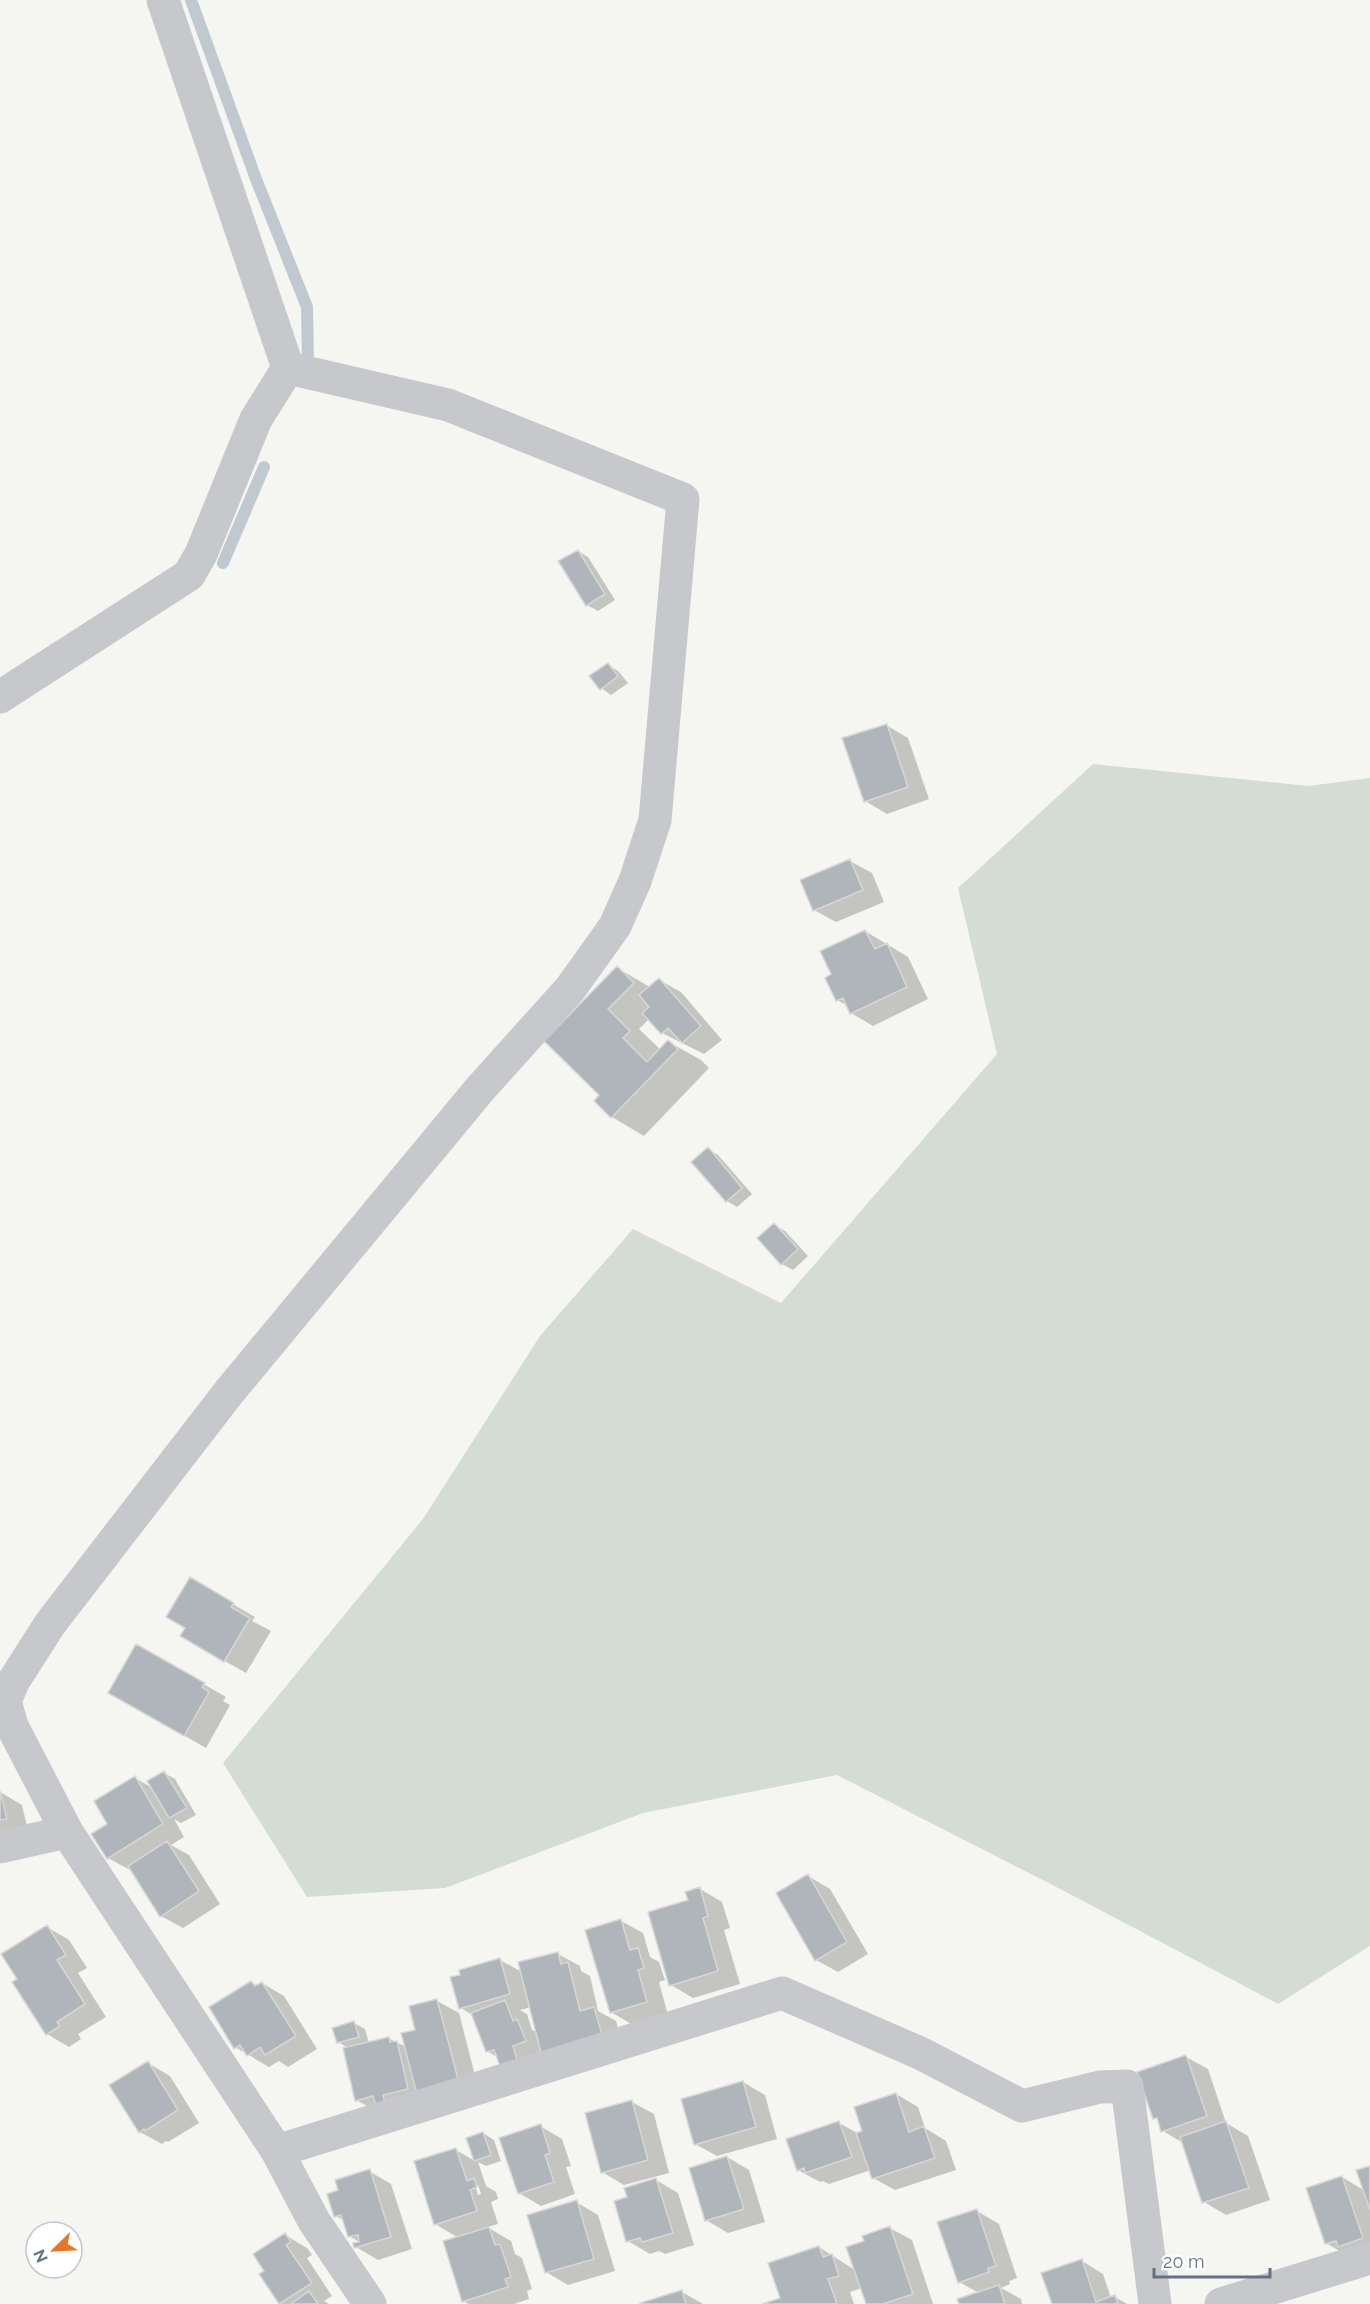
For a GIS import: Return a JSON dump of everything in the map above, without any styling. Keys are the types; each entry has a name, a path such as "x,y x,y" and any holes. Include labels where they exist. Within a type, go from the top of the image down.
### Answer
{"street":[{"path":"163,0 288,368"},
{"path":"0,697 189,575 201,554 256,419 288,368"},
{"path":"288,368 448,405 683,499 655,820 635,881 615,926 570,989 472,1097 237,1383 50,1624 13,1682 5,1701 12,1726 67,1832 277,2151 315,2221 370,2304"},
{"path":"0,1847 67,1832"},
{"path":"277,2151 782,1993 920,2053 1022,2106 1100,2087 1127,2086 1155,2304"},
{"path":"1221,2304 1370,2258"}],"shaded area":[{"path":"1093,764 1308,786 1370,778 1370,1946 1278,2004 837,1775 643,1813 445,1888 307,1897 223,1763 423,1519 540,1336 633,1229 781,1303 997,1054 958,888"}],"building":[{"path":"578,550 605,594 586,606 558,561"},
{"path":"608,663 618,676 600,690 589,676"},
{"path":"887,724 908,787 864,802 842,738"},
{"path":"850,859 863,890 813,911 800,880"},
{"path":"865,930 875,949 887,943 907,987 850,1014 843,998 836,1001 825,978 831,974 820,951"},
{"path":"617,966 634,983 608,1009 630,1031 623,1038 647,1062 668,1040 678,1049 611,1118 594,1101 599,1095 544,1041"},
{"path":"659,978 701,1026 682,1043 668,1028 661,1034 642,1013 649,1007 639,995"},
{"path":"708,1147 742,1188 726,1202 691,1162"},
{"path":"774,1223 798,1249 781,1265 757,1238"},
{"path":"190,1577 234,1603 231,1607 250,1618 224,1662 180,1636 185,1628 166,1617"},
{"path":"136,1644 205,1683 202,1687 209,1692 184,1736 108,1693"},
{"path":"164,1771 187,1808 169,1818 147,1781"},
{"path":"135,1776 163,1824 107,1859 91,1834 107,1824 94,1801"},
{"path":"0,1791 7,1819 0,1820"},
{"path":"167,1841 199,1891 160,1917 128,1866"},
{"path":"808,1874 847,1942 815,1961 776,1893"},
{"path":"700,1887 708,1916 703,1918 718,1971 669,1986 648,1912 688,1900 685,1892"},
{"path":"621,1919 630,1950 638,1948 644,1968 638,1970 647,2002 610,2013 585,1930"},
{"path":"47,1925 66,1955 57,1960 85,2004 57,2022 60,2026 46,2035 12,1982 17,1979 1,1954"},
{"path":"558,1952 561,1964 568,1962 580,2011 594,2007 605,2046 543,2061 518,1962"},
{"path":"500,1958 510,1994 459,2009 450,1977 460,1975 459,1970"},
{"path":"251,1981 255,1986 262,1982 296,2036 265,2055 260,2047 247,2056 240,2045 234,2049 209,2007"},
{"path":"437,1999 459,2083 418,2098 401,2033 415,2030 409,2006"},
{"path":"505,2000 513,2021 517,2019 526,2041 513,2046 517,2060 500,2066 494,2050 486,2052 471,2013"},
{"path":"354,2021 359,2037 337,2043 332,2028"},
{"path":"389,2037 390,2042 397,2041 408,2089 383,2095 385,2104 376,2106 373,2096 355,2101 343,2048"},
{"path":"1186,2055 1207,2116 1161,2132 1157,2118 1153,2119 1137,2072"},
{"path":"148,2061 178,2110 139,2133 109,2085"},
{"path":"743,2081 756,2127 694,2145 681,2099"},
{"path":"896,2093 909,2132 924,2126 935,2158 872,2179 856,2133 862,2131 854,2107"},
{"path":"632,2100 648,2160 601,2173 585,2113"},
{"path":"839,2121 852,2157 805,2173 804,2168 797,2171 786,2139"},
{"path":"1226,2121 1249,2188 1202,2203 1180,2137"},
{"path":"541,2124 550,2153 545,2155 554,2182 518,2194 499,2138"},
{"path":"483,2132 491,2155 474,2161 466,2138"},
{"path":"456,2148 467,2181 474,2178 477,2187 470,2190 477,2211 434,2225 414,2161"},
{"path":"727,2156 744,2209 705,2221 689,2168"},
{"path":"1370,2166 1370,2210 1356,2170"},
{"path":"370,2169 391,2237 354,2248 353,2243 359,2242 358,2235 348,2237 341,2215 334,2217 327,2194 338,2190 335,2180"},
{"path":"1342,2176 1363,2238 1338,2247 1336,2241 1325,2244 1306,2188"},
{"path":"656,2178 673,2233 642,2242 640,2238 626,2242 614,2201 627,2197 624,2188"},
{"path":"577,2200 594,2259 545,2273 527,2215"},
{"path":"977,2209 996,2266 988,2268 989,2272 958,2283 937,2222"},
{"path":"890,2226 913,2294 883,2304 866,2304 846,2247 864,2241 862,2236"},
{"path":"489,2227 495,2245 500,2244 511,2277 505,2279 508,2287 462,2302 443,2241"},
{"path":"285,2233 291,2242 286,2245 312,2283 279,2304 259,2274 264,2271 253,2254"},
{"path":"819,2246 823,2257 832,2254 839,2276 828,2279 837,2304 762,2304 780,2298 768,2263"},
{"path":"1082,2259 1096,2302 1115,2295 1118,2304 1052,2304 1041,2273"},
{"path":"999,2285 1005,2304 959,2304 957,2299"},
{"path":"682,2290 686,2304 640,2303"},
{"path":"309,2291 318,2304 291,2304"}],"waterway":[{"path":"191,0 256,179 307,307 308,363"},
{"path":"223,563 264,467"}]}
